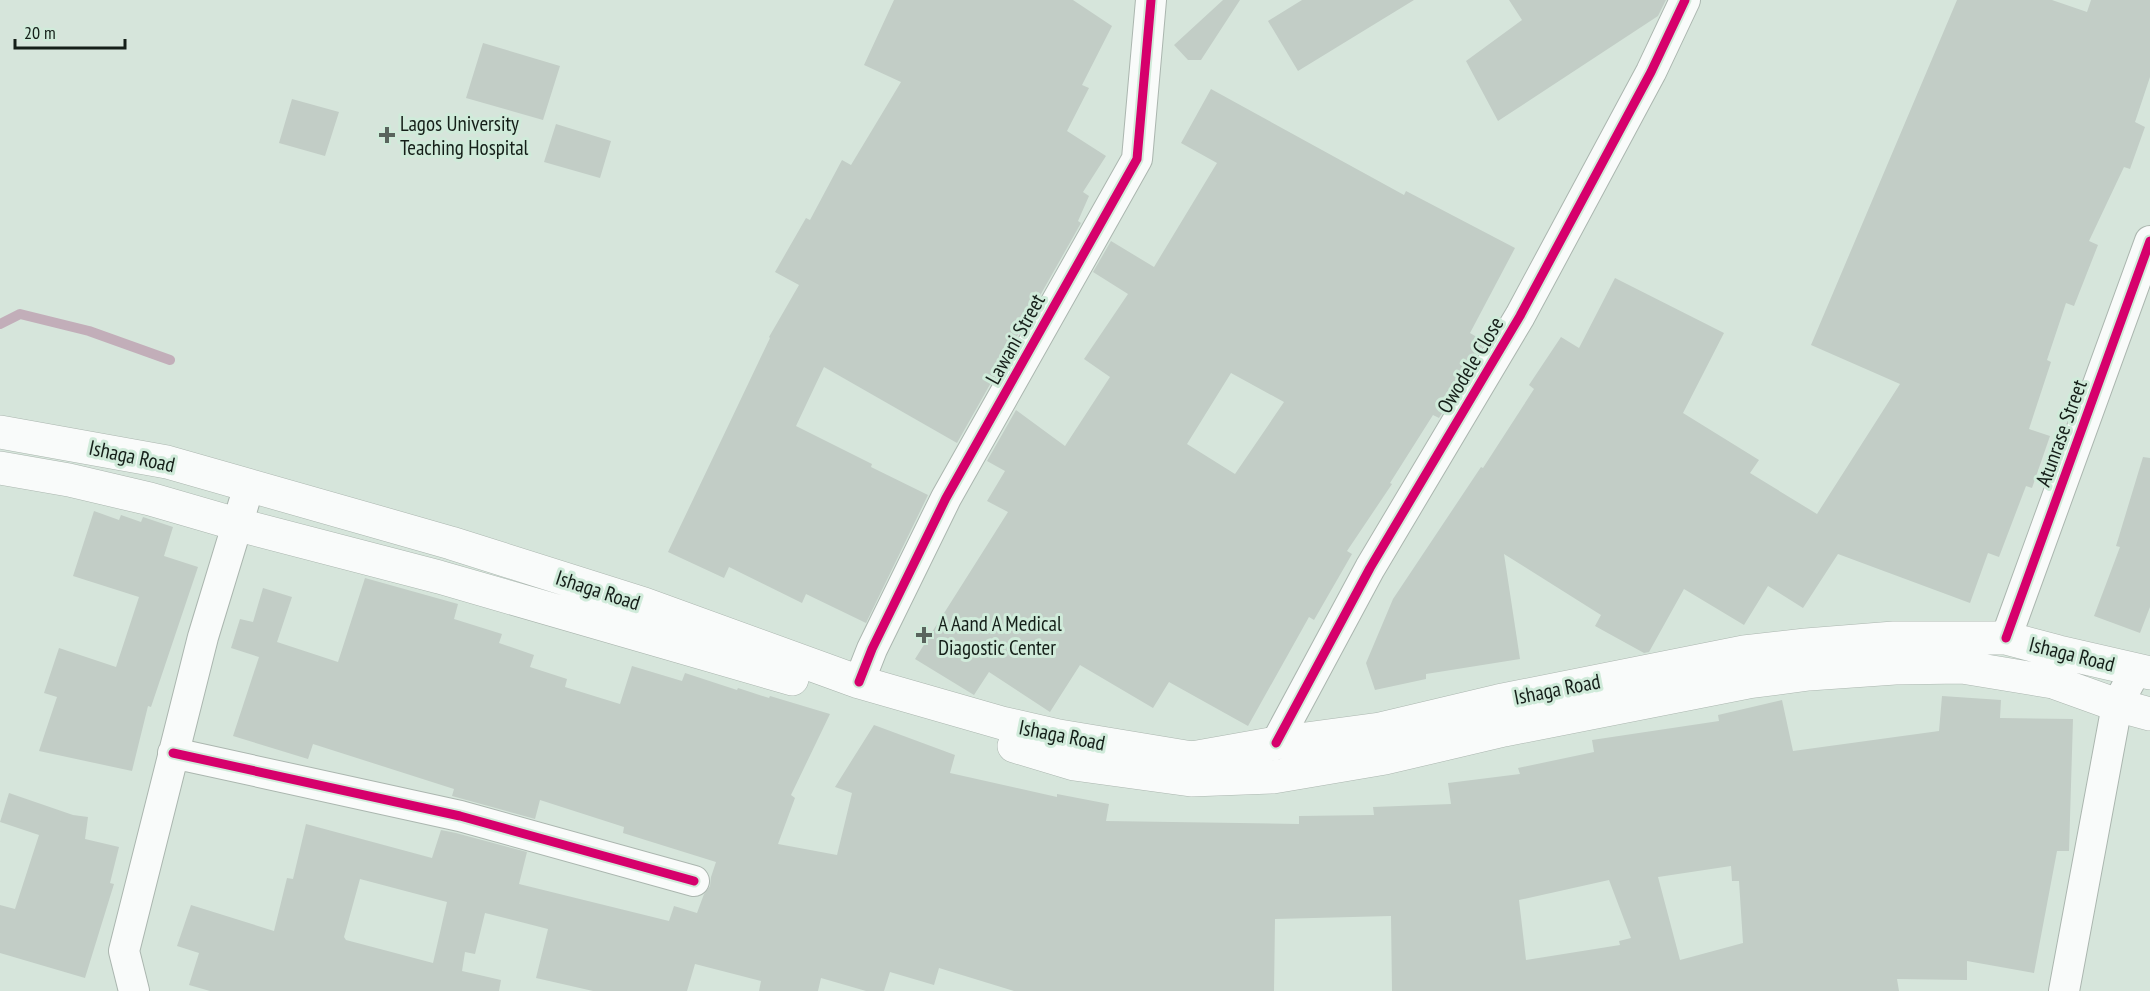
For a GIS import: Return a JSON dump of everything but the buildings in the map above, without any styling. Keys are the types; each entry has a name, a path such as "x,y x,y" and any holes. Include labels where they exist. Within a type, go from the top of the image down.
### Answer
{"main road":[{"name":"Ishaga Road","path":"0,432 83,445 167,462 451,543 644,604 859,682 1025,728 1192,758 1276,743 1380,729 1498,701 1744,652 1806,645 1894,638 2006,638 2143,671"},
{"name":"Ishaga Road","path":"0,468 69,480 150,499 439,577 1074,764 1191,780 1272,777 1362,762 1504,730 1725,687 1809,674 1895,668 1962,667 2053,681 2117,705 2150,714"}],"street":[{"name":"Lawani Street","path":"859,682 872,649 946,498 1137,159 1152,0"},
{"name":"Owodele Close","path":"1276,743 1370,568 1520,316 1651,72 1685,0"},
{"name":"Atunrase Street","path":"2006,638 2150,241"},
{"path":"134,991 124,951 203,638 249,486"},
{"path":"2064,991 2117,705 2143,671"},
{"path":"173,753 460,816 694,881"}],"waterway":[{"path":"0,324 20,314 89,331 170,360"}],"cycle path":[{"path":"859,682 872,649 946,498 1137,159 1151,0"},
{"path":"1276,743 1370,568 1520,316 1651,72 1685,0"},
{"path":"2006,638 2150,241"},
{"path":"173,753 460,816 694,881"}],"place":[{"name":"Lagos University Teaching Hospital","path":"387,135"},
{"name":"A Aand A Medical Diagostic Center","path":"924,635"}]}
